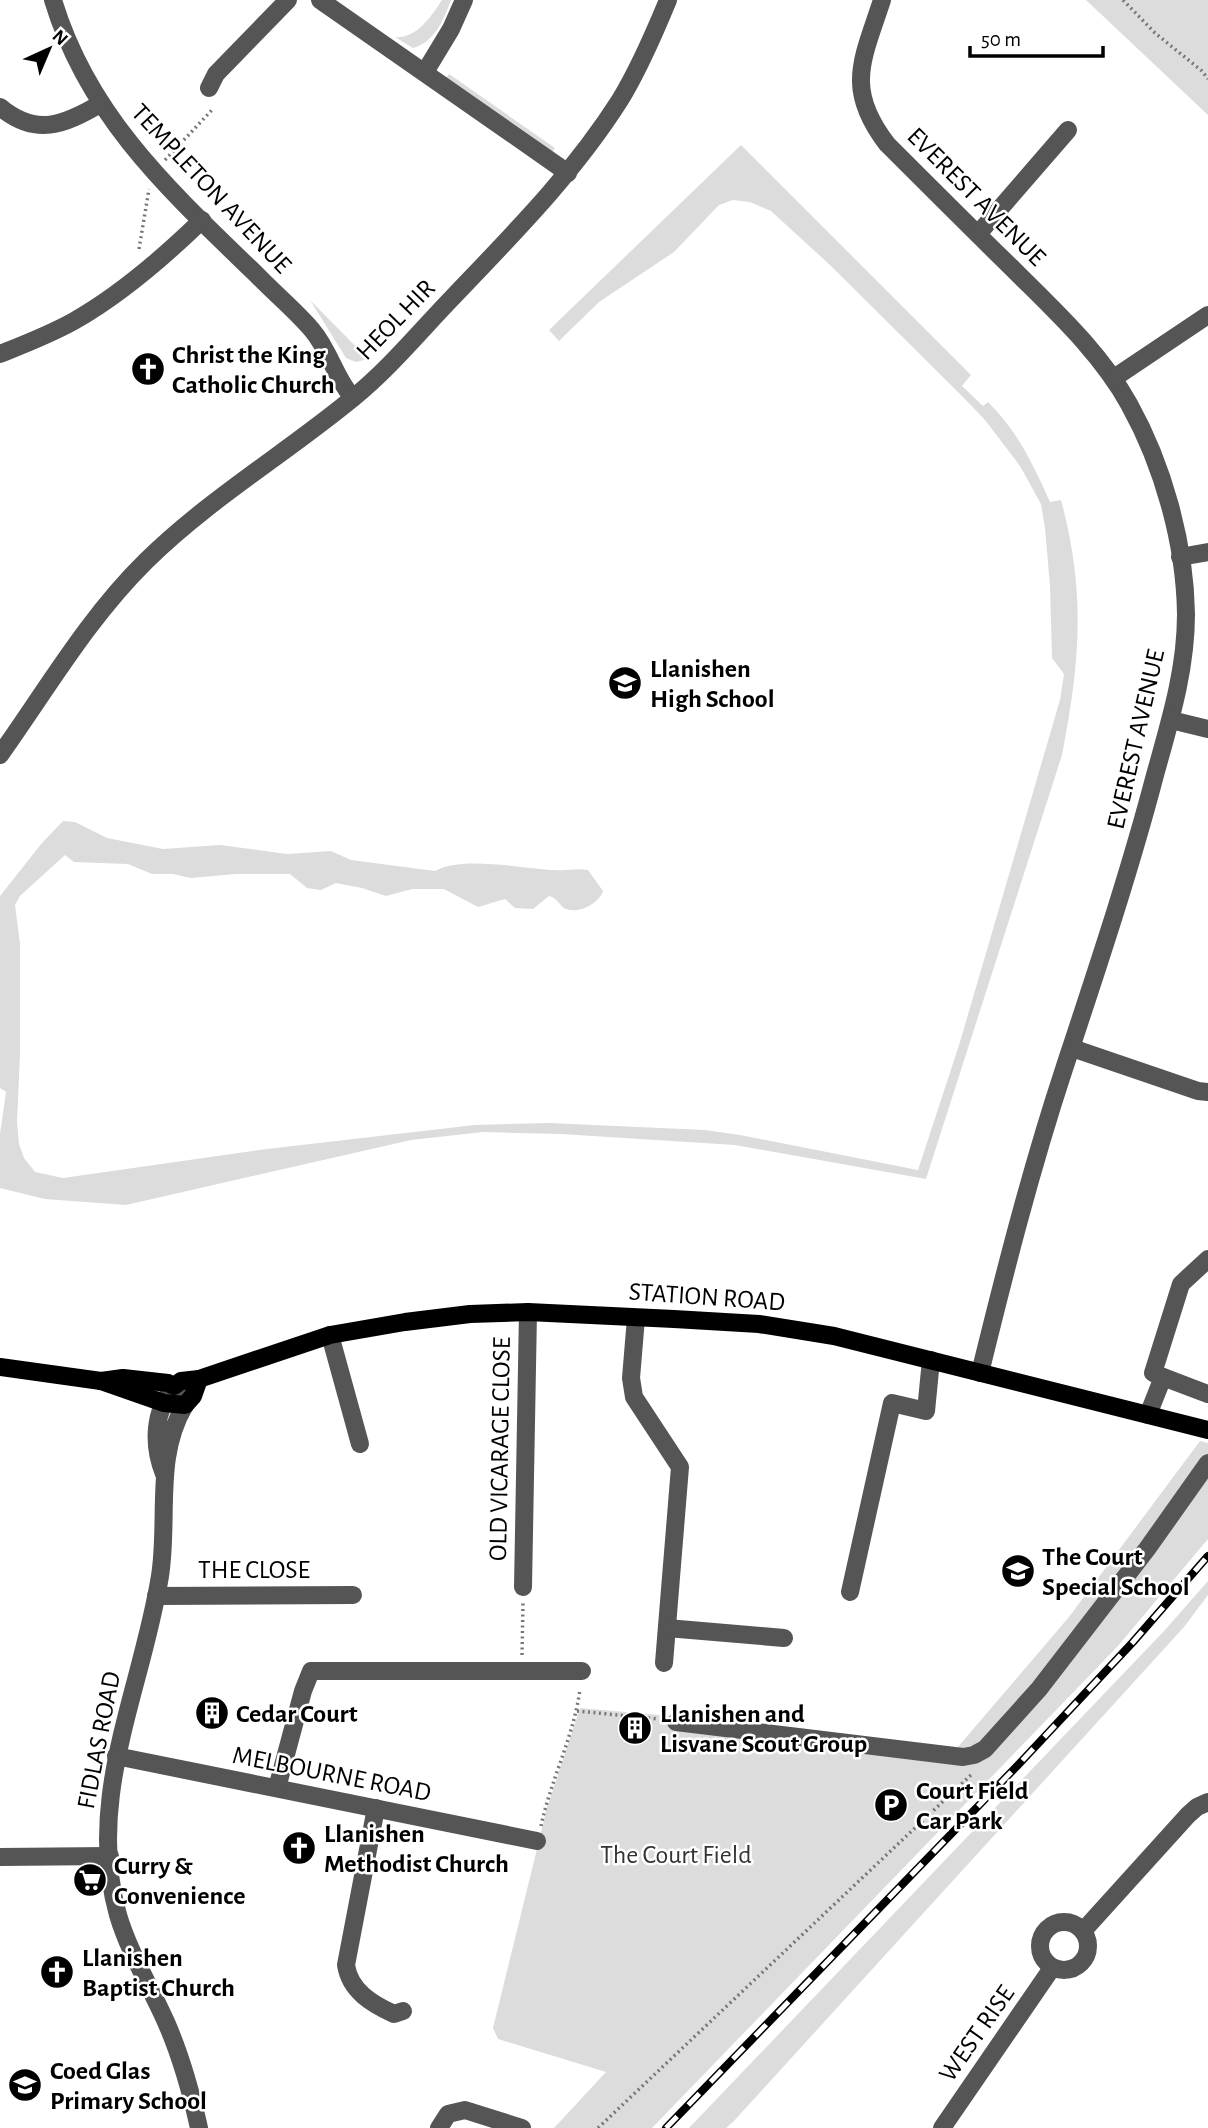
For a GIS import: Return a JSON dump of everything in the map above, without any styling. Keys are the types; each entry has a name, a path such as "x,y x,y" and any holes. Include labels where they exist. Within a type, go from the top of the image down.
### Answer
{"main road":[{"name":"STATION ROAD","path":"199,1379 352,1329 470,1314 528,1312 721,1321 791,1328 847,1339 1208,1430"},
{"path":"0,1367 101,1381 163,1403 185,1405"},
{"path":"101,1381 123,1378 174,1386 181,1381 199,1379"},
{"name":"FIDLAS ROAD","path":"185,1405 193,1396 199,1379"}],"street":[{"name":"TEMPLETON AVENUE","path":"52,0 70,46 100,104 133,149 151,180 202,220 313,331 342,384 353,398"},
{"path":"209,88 216,74 288,0"},
{"path":"320,0 568,173"},
{"path":"425,72 452,29 464,0"},
{"name":"HEOL HIR","path":"0,755 84,634 114,595 143,564 196,516 353,398 398,355 568,173 621,98 645,53 668,0"},
{"name":"EVEREST AVENUE","path":"882,0 860,71 862,95 869,119 887,144 1073,329 1114,378 1136,417 1165,493 1180,557 1186,613 1180,682 1171,720 1124,889 1020,1216 980,1373"},
{"path":"0,107 20,120 50,125 72,121 100,104"},
{"path":"978,234 1068,130"},
{"path":"0,354 56,331 92,310 142,272 202,220"},
{"path":"1114,378 1208,315"},
{"path":"1180,557 1208,552"},
{"path":"1171,720 1208,729"},
{"path":"1072,1048 1198,1091 1208,1092"},
{"path":"1208,1259 1181,1284 1153,1373 1208,1394"},
{"name":"OLD VICARAGE CLOSE","path":"523,1587 528,1312"},
{"path":"636,1318 631,1378 634,1397 680,1467 664,1663"},
{"path":"330,1335 360,1444"},
{"path":"850,1592 892,1403 926,1411 931,1360"},
{"path":"1148,1415 1163,1377"},
{"path":"174,1386 182,1394 185,1405"},
{"name":"FIDLAS ROAD","path":"164,1474 159,1461 157,1429 163,1403 174,1386"},
{"name":"FIDLAS ROAD","path":"185,1405 174,1426 164,1474 165,1531 156,1596 116,1756 108,1815 114,1896 125,1935 176,2046 199,2128"},
{"path":"676,1722 963,1757 974,1755 985,1749 1039,1689 1147,1549 1208,1463"},
{"name":"THE CLOSE","path":"156,1596 353,1595"},
{"path":"667,1628 784,1638"},
{"path":"278,1788 310,1671 582,1671"},
{"name":"MELBOURNE ROAD","path":"116,1756 537,1841"},
{"path":"1083,1931 1188,1815 1208,1802"},
{"path":"376,1808 346,1965 347,1976 363,1997 394,2014 403,2011"},
{"path":"0,1857 110,1856"},
{"path":"1068,1922 1083,1931 1088,1946 1084,1960 1068,1970 1052,1968 1044,1960 1040,1952 1040,1941 1048,1927 1055,1923 1068,1922"},
{"name":"WEST RISE","path":"942,2128 1052,1968"},
{"path":"439,2128 448,2114 464,2109 522,2128"}],"path":[{"path":"1123,0 1154,33 1202,71 1208,79"},
{"path":"139,249 151,180 212,110"},
{"path":"522,1670 523,1587"},
{"path":"537,1841 545,1805 577,1711 582,1671"},
{"path":"577,1711 676,1722"},
{"path":"598,2128 973,1772 985,1749"}],"green space":[{"path":"442,0 451,0 442,22 427,41 413,48 395,37 403,37 416,31 428,20"},
{"path":"1086,0 1208,0 1208,115"},
{"path":"449,74 555,148 553,151 546,149 446,78"},
{"path":"741,145 971,375 962,386 983,406 988,402 1008,424 1031,462 1050,502 1061,500 1069,534 1078,628 1073,689 1062,755 926,1179 735,1145 483,1132 411,1140 126,1205 45,1199 0,1188 0,1134 6,1092 0,1088 0,896 63,821 75,822 107,838 163,849 220,845 287,854 331,851 351,860 435,871 446,866 476,863 555,870 584,869 588,870 603,891 593,903 577,910 566,909 549,896 533,909 515,908 505,899 478,907 444,889 412,889 386,896 336,883 321,890 307,888 290,874 236,874 191,878 173,874 152,874 128,864 74,862 65,855 20,896 15,905 20,944 17,1122 19,1144 24,1158 35,1172 63,1178 267,1149 475,1125 549,1123 705,1130 918,1170 960,1042 1060,700 1064,674 1052,658 1050,586 1041,504 1020,466 985,420 963,397 830,265 771,211 750,202 733,200 719,205 674,252 599,302 559,341 549,330"},
{"path":"310,300 368,359 356,362 346,358"},
{"name":"The Court Field","path":"1200,1441 1208,1443 1208,1539 1117,1647 652,2128 554,2128 606,2072 498,2039 493,2028 547,1808 580,1708 751,1723 957,1748 1069,1617"},
{"path":"1208,1581 1208,1595 1184,1627 733,2122 726,2128 689,2128 1165,1630"}],"railway":[{"path":"666,2128 1019,1764 1133,1642 1208,1556"}],"place":[{"name":"Christ the King Catholic Church","path":"148,369"},
{"name":"Llanishen High School","path":"625,683"},
{"name":"The Court Special School","path":"1018,1571"},
{"name":"Cedar Court","path":"212,1713"},
{"name":"Llanishen and Lisvane Scout Group","path":"635,1728"},
{"name":"Court Field Car Park","path":"891,1805"},
{"name":"Llanishen Methodist Church","path":"299,1848"},
{"name":"Curry & Convenience","path":"90,1880"},
{"name":"Llanishen Baptist Church","path":"57,1972"},
{"name":"Coed Glas Primary School","path":"25,2085"}]}
